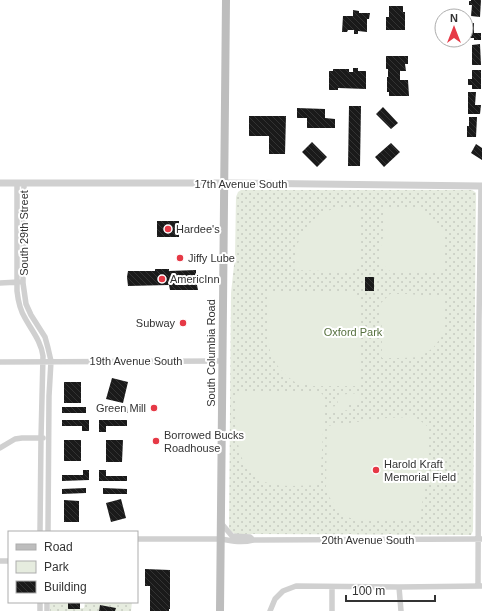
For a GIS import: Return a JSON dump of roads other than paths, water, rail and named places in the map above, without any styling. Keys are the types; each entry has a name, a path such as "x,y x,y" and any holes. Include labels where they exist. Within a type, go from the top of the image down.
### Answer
{"main road":[{"name":"South Columbia Road","path":"220,611 226,0"}],"street":[{"name":"17th Avenue South","path":"0,183 224,183 482,186"},
{"name":"South 29th Street","path":"20,183 17,291 20,306 26,320 42,349 43,361 40,531"},
{"name":"South 29th Street","path":"20,183 24,294 26,304 31,315 45,337 51,361 48,438 48,531"},
{"path":"270,611 275,600 283,591 296,586 480,586 478,320 482,186"},
{"name":"South 29th Street","path":"17,282 23,282"},
{"path":"0,283 17,282"},
{"path":"0,362 51,361"},
{"name":"19th Avenue South","path":"51,361 222,361"},
{"path":"0,448 15,439 48,438"},
{"name":"20th Avenue South","path":"221,522 232,536 250,537 253,540"},
{"name":"20th Avenue South","path":"138,539 221,539 246,542 253,540 480,539"},
{"path":"332,587 332,611"},
{"path":"399,587 401,611"}],"place":[{"name":"Hardee's","path":"168,229"},
{"name":"Jiffy Lube","path":"180,258"},
{"name":"AmericInn","path":"162,279"},
{"name":"Subway","path":"183,323"},
{"name":"Green Mill","path":"154,408"},
{"name":"Borrowed Bucks Roadhouse","path":"156,441"},
{"name":"Harold Kraft Memorial Field","path":"376,470"}],"park label":[{"name":"Oxford Park","path":"353,332"}]}
